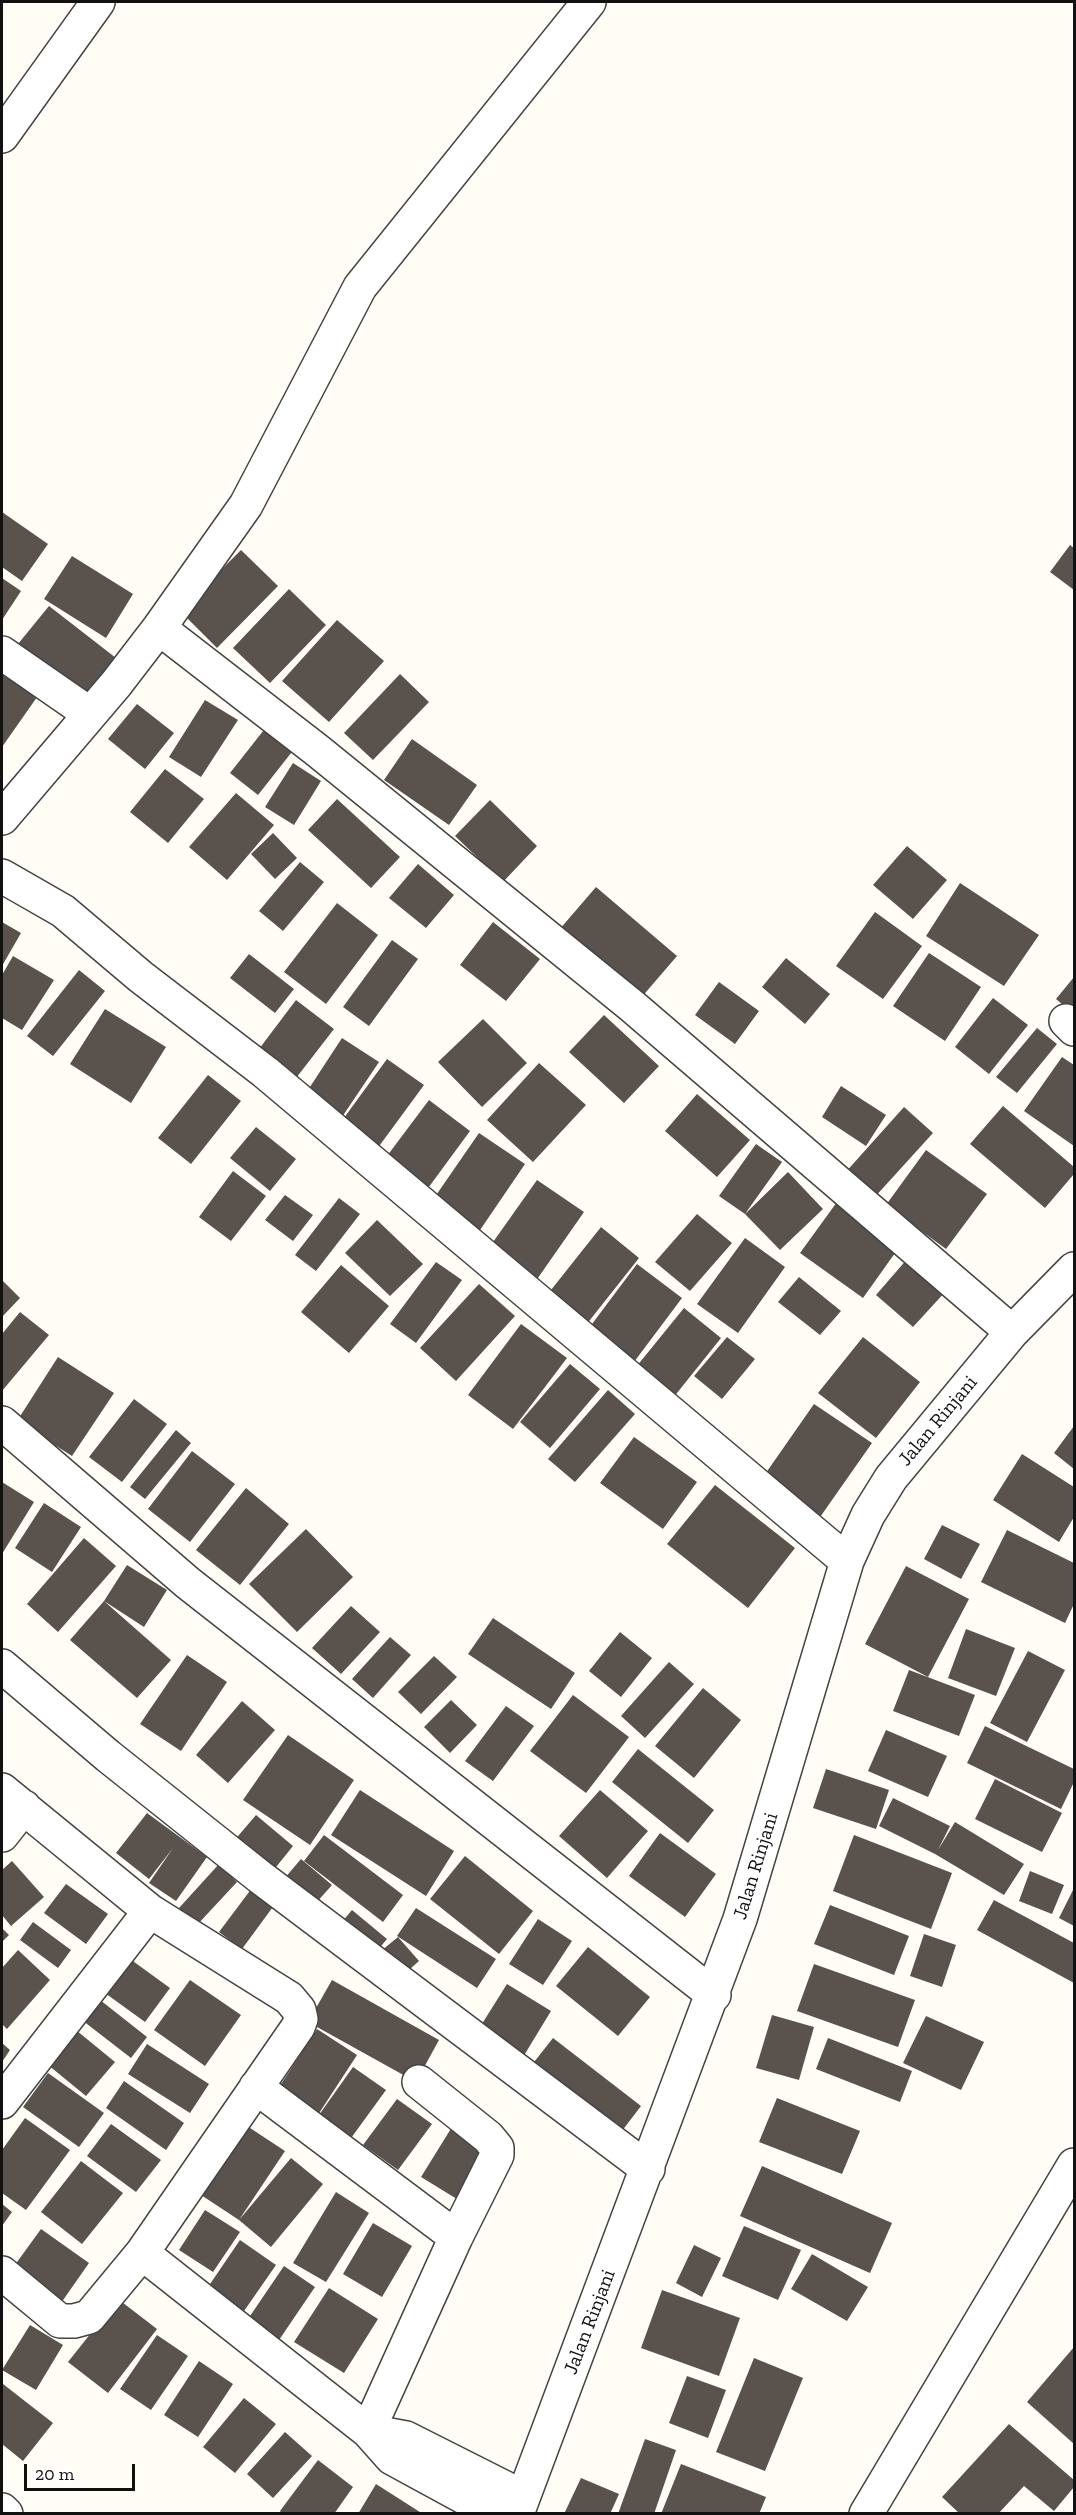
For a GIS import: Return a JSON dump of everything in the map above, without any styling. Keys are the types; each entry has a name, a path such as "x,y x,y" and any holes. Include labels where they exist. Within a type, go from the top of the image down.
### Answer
{"street":[{"path":"2,136 98,2"},
{"path":"2,818 159,628 246,505 360,287 589,2"},
{"path":"159,628 318,751 632,1006 1012,1332"},
{"path":"2,653 90,714"},
{"path":"2,876 63,910 141,977 265,1072 847,1561"},
{"name":"Jalan Rinjani","path":"520,2505 714,1995 740,1919 847,1561 868,1515 891,1478 1012,1332 1074,1269"},
{"path":"2,1423 188,1583 714,1995"},
{"path":"2,1666 108,1756 260,1877 648,2169"},
{"path":"2,1835 13,1798 150,1911 289,1998 299,2010 300,2019 298,2027 142,2253 89,2317 74,2321 60,2321 3,2279"},
{"path":"2,2102 150,1911"},
{"path":"368,2431 456,2237 493,2163 497,2148 488,2137 419,2082"},
{"path":"256,2087 456,2237"},
{"path":"866,2514 1074,2165"},
{"path":"142,2253 368,2431 392,2458 495,2514"},
{"path":"368,2431 406,2438 520,2505"},
{"path":"2,2510 6,2514"}],"building":[{"path":"2,512 48,544 22,581 2,567"},
{"path":"1070,545 1074,548 1074,590 1050,572"},
{"path":"241,550 278,586 217,648 180,611"},
{"path":"72,556 133,594 106,638 44,599"},
{"path":"2,578 21,591 2,620"},
{"path":"289,589 326,625 270,683 233,648"},
{"path":"49,606 116,658 86,696 18,644"},
{"path":"337,620 384,661 329,722 282,681"},
{"path":"2,662 42,690 2,747"},
{"path":"400,674 429,702 373,760 344,733"},
{"path":"205,700 238,720 201,777 169,757"},
{"path":"137,704 174,733 145,769 108,739"},
{"path":"267,726 295,748 258,795 230,773"},
{"path":"412,739 477,785 449,825 384,780"},
{"path":"293,763 321,781 294,825 265,807"},
{"path":"165,769 204,799 168,843 130,812"},
{"path":"236,793 274,825 227,880 189,847"},
{"path":"337,799 400,857 371,888 308,830"},
{"path":"490,800 537,846 503,882 455,836"},
{"path":"273,833 297,858 275,879 251,854"},
{"path":"907,846 947,880 913,919 873,885"},
{"path":"300,862 324,882 283,931 259,911"},
{"path":"418,864 454,895 426,928 389,898"},
{"path":"960,883 1039,935 1004,986 926,936"},
{"path":"596,887 677,956 640,999 559,930"},
{"path":"337,903 378,935 326,1004 284,972"},
{"path":"875,912 922,946 883,999 836,966"},
{"path":"2,922 21,933 2,966"},
{"path":"493,922 540,959 506,1001 460,965"},
{"path":"392,940 418,959 369,1026 343,1007"},
{"path":"929,953 981,987 945,1041 893,1006"},
{"path":"249,954 294,989 275,1013 230,978"},
{"path":"13,956 54,980 22,1030 2,1018 2,975"},
{"path":"786,958 830,994 805,1024 762,987"},
{"path":"79,970 105,991 53,1056 27,1036"},
{"path":"1074,977 1074,1014 1056,999"},
{"path":"719,982 759,1011 735,1044 695,1015"},
{"path":"993,998 1028,1025 989,1074 955,1047"},
{"path":"296,1000 334,1029 293,1082 256,1053"},
{"path":"105,1009 166,1047 131,1103 70,1064"},
{"path":"604,1015 659,1066 624,1103 569,1052"},
{"path":"483,1019 527,1063 482,1107 438,1062"},
{"path":"1037,1028 1057,1044 1017,1093 996,1077"},
{"path":"342,1038 379,1062 342,1117 306,1093"},
{"path":"1062,1057 1074,1065 1074,1146 1024,1111"},
{"path":"387,1059 424,1085 377,1149 341,1122"},
{"path":"539,1063 586,1105 533,1162 487,1120"},
{"path":"208,1075 241,1101 191,1164 158,1138"},
{"path":"841,1086 886,1115 866,1146 822,1117"},
{"path":"697,1094 750,1140 717,1177 665,1131"},
{"path":"429,1100 470,1131 423,1195 381,1164"},
{"path":"1003,1106 1074,1167 1074,1174 1045,1208 970,1144"},
{"path":"904,1107 933,1133 873,1199 844,1174"},
{"path":"256,1127 296,1159 270,1191 230,1158"},
{"path":"479,1133 525,1164 476,1236 430,1204"},
{"path":"756,1144 782,1162 745,1214 719,1196"},
{"path":"926,1150 987,1194 946,1249 886,1205"},
{"path":"233,1171 266,1196 231,1241 199,1217"},
{"path":"788,1172 823,1209 780,1250 745,1214"},
{"path":"537,1180 584,1212 533,1285 486,1252"},
{"path":"285,1195 313,1215 293,1241 265,1220"},
{"path":"339,1198 360,1214 316,1271 295,1255"},
{"path":"837,1202 900,1246 863,1298 800,1253"},
{"path":"697,1214 732,1243 690,1291 655,1262"},
{"path":"377,1220 423,1264 390,1296 345,1253"},
{"path":"601,1227 639,1258 586,1325 547,1295"},
{"path":"745,1238 785,1267 738,1333 697,1304"},
{"path":"908,1258 946,1291 913,1327 876,1295"},
{"path":"436,1262 462,1280 416,1343 390,1324"},
{"path":"637,1264 682,1298 631,1366 586,1332"},
{"path":"341,1265 389,1306 349,1353 301,1312"},
{"path":"799,1277 841,1311 820,1335 778,1302"},
{"path":"2,1280 20,1298 2,1317"},
{"path":"479,1284 515,1316 456,1381 420,1348"},
{"path":"684,1308 721,1338 669,1403 632,1372"},
{"path":"20,1312 49,1335 2,1391 2,1334"},
{"path":"521,1324 567,1358 513,1429 468,1395"},
{"path":"727,1337 755,1359 722,1399 694,1376"},
{"path":"863,1337 920,1382 876,1438 818,1393"},
{"path":"58,1357 114,1393 72,1456 17,1421"},
{"path":"570,1364 600,1389 550,1448 520,1422"},
{"path":"608,1390 635,1414 575,1482 548,1459"},
{"path":"134,1399 167,1424 122,1482 89,1457"},
{"path":"814,1404 872,1443 818,1520 761,1480"},
{"path":"1074,1426 1074,1469 1054,1453"},
{"path":"176,1430 191,1443 145,1499 130,1487"},
{"path":"634,1437 697,1482 663,1529 600,1483"},
{"path":"192,1451 235,1484 190,1542 148,1509"},
{"path":"1022,1454 1074,1487 1074,1517 1059,1542 993,1500"},
{"path":"2,1482 34,1502 2,1554"},
{"path":"715,1485 795,1548 748,1608 667,1544"},
{"path":"246,1488 289,1524 240,1585 196,1550"},
{"path":"44,1503 81,1527 52,1572 15,1548"},
{"path":"942,1525 980,1544 961,1579 924,1559"},
{"path":"306,1529 353,1577 297,1632 249,1584"},
{"path":"1007,1530 1074,1563 1074,1604 1065,1623 981,1582"},
{"path":"84,1538 116,1566 58,1632 27,1604"},
{"path":"127,1565 167,1590 144,1627 104,1601"},
{"path":"906,1566 969,1599 928,1677 865,1644"},
{"path":"104,1601 171,1660 137,1698 70,1640"},
{"path":"351,1606 380,1632 341,1674 312,1648"},
{"path":"493,1618 575,1673 551,1709 468,1654"},
{"path":"966,1629 1015,1648 996,1696 948,1678"},
{"path":"620,1632 652,1658 621,1697 589,1671"},
{"path":"390,1637 411,1655 373,1698 352,1679"},
{"path":"1028,1651 1065,1670 1027,1742 990,1723"},
{"path":"187,1655 227,1682 181,1751 140,1724"},
{"path":"434,1656 457,1677 421,1714 398,1692"},
{"path":"669,1662 694,1684 645,1738 621,1716"},
{"path":"909,1670 975,1695 959,1736 893,1711"},
{"path":"703,1688 741,1720 694,1778 655,1746"},
{"path":"573,1695 629,1737 586,1793 530,1751"},
{"path":"451,1700 477,1725 450,1753 424,1727"},
{"path":"242,1701 275,1730 228,1783 196,1755"},
{"path":"506,1706 534,1726 493,1781 465,1761"},
{"path":"985,1726 1074,1769 1074,1782 1061,1809 967,1763"},
{"path":"886,1730 947,1756 928,1797 868,1771"},
{"path":"288,1735 354,1780 310,1845 243,1800"},
{"path":"638,1749 714,1810 688,1843 612,1782"},
{"path":"826,1769 889,1790 876,1829 813,1808"},
{"path":"995,1779 1062,1813 1042,1852 975,1819"},
{"path":"360,1790 454,1851 426,1896 331,1835"},
{"path":"600,1790 648,1831 607,1878 559,1836"},
{"path":"893,1798 950,1826 938,1850 955,1822 1024,1864 1004,1895 935,1854 879,1826"},
{"path":"147,1813 207,1857 176,1901 149,1883 173,1848 149,1879 116,1853"},
{"path":"256,1815 293,1846 272,1872 233,1842"},
{"path":"660,1833 716,1874 685,1917 629,1876"},
{"path":"324,1835 403,1895 383,1922 304,1861"},
{"path":"854,1835 952,1873 931,1929 833,1891"},
{"path":"465,1856 533,1911 499,1954 430,1899"},
{"path":"301,1859 332,1885 308,1912 278,1886"},
{"path":"12,1861 44,1897 11,1926 2,1915 2,1870"},
{"path":"219,1864 237,1882 197,1925 179,1908"},
{"path":"1030,1871 1064,1885 1052,1914 1019,1901"},
{"path":"66,1884 108,1914 86,1944 44,1913"},
{"path":"255,1884 278,1900 242,1949 219,1932"},
{"path":"1074,1888 1074,1926 1059,1918"},
{"path":"994,1900 1074,1943 1074,1983 977,1930"},
{"path":"830,1905 909,1936 894,1975 814,1944"},
{"path":"416,1908 496,1959 477,1988 397,1936"},
{"path":"352,1910 387,1939 371,1958 336,1929"},
{"path":"538,1919 572,1941 543,1985 509,1964"},
{"path":"33,1922 71,1950 58,1968 20,1940"},
{"path":"2,1928 9,1935 2,1942"},
{"path":"924,1934 956,1945 942,1987 910,1976"},
{"path":"398,1937 419,1961 402,1976 381,1951"},
{"path":"588,1947 650,1997 618,2036 556,1986"},
{"path":"18,1950 50,1980 7,2029 2,2024 2,1968"},
{"path":"130,1959 170,1988 145,2022 105,1993"},
{"path":"814,1964 915,2000 898,2047 797,2011"},
{"path":"190,1980 241,2015 205,2066 154,2030"},
{"path":"332,1980 439,2040 416,2082 308,2022"},
{"path":"507,1984 551,2011 520,2062 475,2035"},
{"path":"95,1996 147,2037 131,2058 78,2017"},
{"path":"772,2015 814,2027 799,2080 756,2068"},
{"path":"926,2016 984,2042 961,2090 903,2063"},
{"path":"71,2026 115,2062 86,2096 42,2060"},
{"path":"317,2029 357,2055 312,2124 272,2098"},
{"path":"553,2038 641,2106 615,2140 527,2071"},
{"path":"828,2038 912,2071 900,2102 816,2069"},
{"path":"2,2043 10,2050 2,2062"},
{"path":"147,2044 209,2084 190,2113 128,2074"},
{"path":"353,2067 386,2090 346,2145 314,2122"},
{"path":"48,2073 104,2113 79,2147 23,2107"},
{"path":"124,2081 184,2123 166,2150 106,2108"},
{"path":"777,2098 860,2131 842,2174 759,2142"},
{"path":"397,2099 432,2124 398,2170 363,2145"},
{"path":"25,2118 70,2150 26,2210 2,2193 2,2150"},
{"path":"111,2124 161,2160 136,2192 87,2156"},
{"path":"247,2126 285,2151 239,2220 201,2195"},
{"path":"452,2127 496,2155 465,2204 421,2177"},
{"path":"291,2158 323,2184 271,2247 239,2220"},
{"path":"81,2161 123,2193 82,2244 41,2212"},
{"path":"762,2166 892,2223 870,2273 740,2216"},
{"path":"336,2192 369,2213 326,2282 293,2263"},
{"path":"2,2204 12,2212 2,2226"},
{"path":"205,2210 240,2232 213,2272 179,2250"},
{"path":"373,2223 412,2246 382,2297 343,2274"},
{"path":"744,2226 801,2250 778,2300 722,2276"},
{"path":"41,2229 89,2263 61,2303 12,2269"},
{"path":"240,2240 276,2265 244,2311 208,2287"},
{"path":"694,2245 721,2258 702,2297 676,2283"},
{"path":"812,2254 868,2287 847,2321 791,2289"},
{"path":"284,2266 315,2287 279,2340 248,2319"},
{"path":"329,2288 378,2319 344,2373 294,2342"},
{"path":"662,2290 740,2318 719,2376 641,2348"},
{"path":"118,2299 157,2329 108,2393 68,2362"},
{"path":"30,2325 63,2345 36,2390 2,2370"},
{"path":"157,2335 188,2356 151,2410 120,2389"},
{"path":"1074,2347 1074,2444 1027,2402"},
{"path":"754,2358 803,2378 765,2471 716,2452"},
{"path":"199,2361 233,2384 198,2437 164,2415"},
{"path":"687,2376 726,2390 708,2438 669,2423"},
{"path":"3,2384 53,2423 23,2461 2,2444"},
{"path":"244,2398 276,2424 235,2473 203,2447"},
{"path":"1009,2424 1074,2480 1074,2487 1054,2511 1024,2486 998,2514 960,2514 942,2497"},
{"path":"285,2432 312,2456 273,2498 247,2474"},
{"path":"645,2439 676,2450 654,2514 618,2514"},
{"path":"318,2460 353,2487 334,2514 282,2514 280,2511"},
{"path":"681,2464 766,2497 759,2514 661,2514"},
{"path":"581,2478 619,2494 610,2514 564,2514"},
{"path":"376,2484 423,2514 358,2514"}]}
